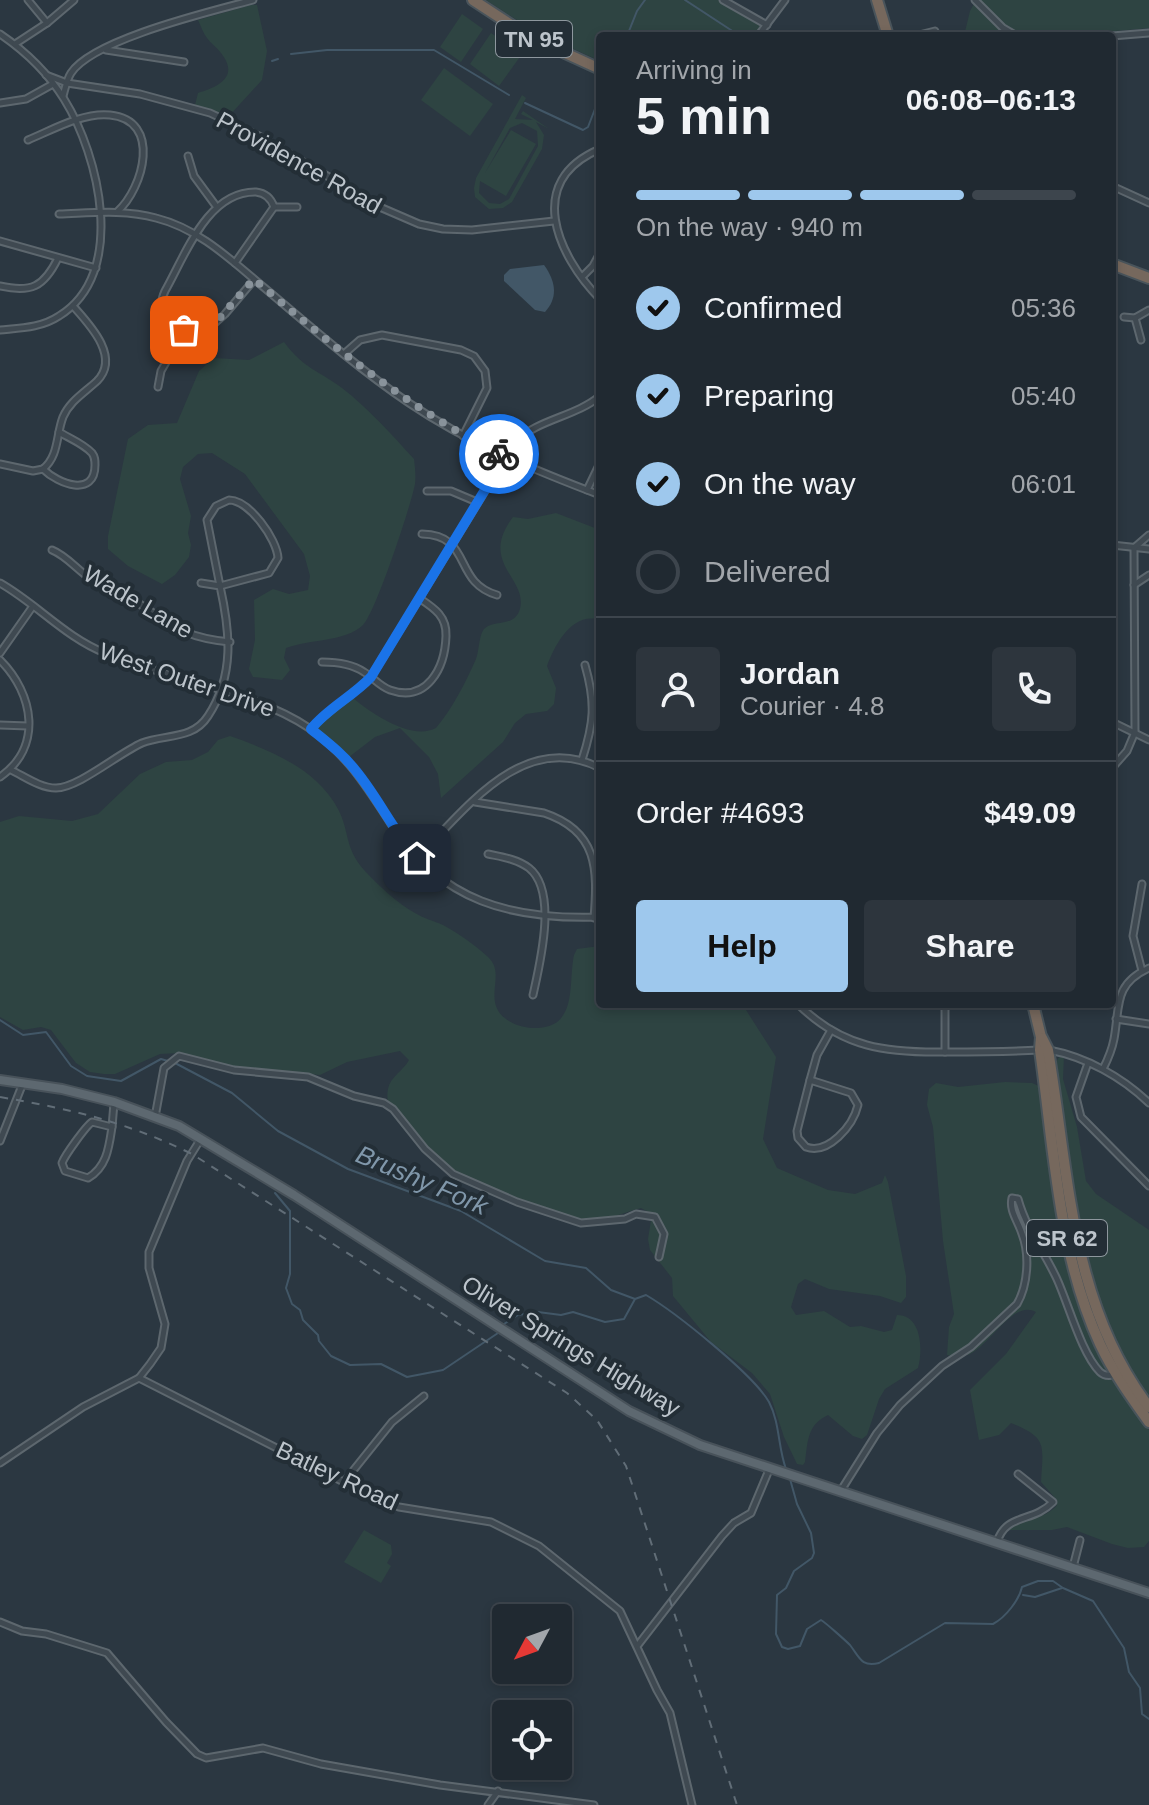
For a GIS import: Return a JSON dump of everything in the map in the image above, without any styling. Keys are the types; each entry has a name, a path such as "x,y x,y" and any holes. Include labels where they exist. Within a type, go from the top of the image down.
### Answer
{"highway":[{"name":"TN 95","path":"473,0 528,36 596,67"},
{"name":"TN 95","path":"482,0 531,32 596,61"},
{"path":"874,0 884,32"},
{"path":"1116,266 1149,278"},
{"path":"1116,273 1149,285"},
{"name":"SR 62","path":"1034,1008 1044,1050 1069,1252 1090,1320 1149,1422"},
{"name":"SR 62","path":"1120,1372 1149,1407"}],"main road":[{"name":"Oliver Springs Highway","path":"0,1080 62,1089 114,1102 201,1138 629,1411 700,1445 1149,1593"}],"street":[{"path":"28,0 47,23"},
{"path":"15,44 74,0"},
{"path":"63,97 76,67 104,50 134,36 253,0"},
{"path":"723,0 767,25"},
{"path":"761,32 785,0"},
{"path":"975,0 1010,32"},
{"path":"931,32 935,31"},
{"path":"1116,36 1149,33"},
{"path":"0,34 15,44 46,75 77,121 92,162 100,212 96,268 73,306 46,323 0,330"},
{"path":"28,56 30,35"},
{"path":"104,50 184,62"},
{"name":"Providence Road","path":"46,75 67,83 140,94 210,113 257,135 382,208 419,224 472,230 554,221"},
{"path":"0,103 26,99 53,84"},
{"path":"28,140 77,121 106,114 125,119 139,130 144,146 134,191 117,212"},
{"path":"596,151 581,160 564,177 555,201 554,221 559,241 596,294"},
{"path":"188,156 194,176 216,206"},
{"path":"1116,188 1149,203"},
{"path":"254,279 209,330 198,333 184,330 166,322 161,314 161,299 216,206 243,194 260,192 270,198 274,207"},
{"path":"274,207 297,207"},
{"path":"235,263 274,207"},
{"path":"59,214 117,212 158,218 197,235 408,402 463,436 505,457 596,493"},
{"path":"0,241 96,268"},
{"path":"0,286 25,289 40,284 51,273 58,258"},
{"path":"582,277 596,260"},
{"path":"0,464 33,471 43,469 53,458 70,405 100,377 105,363 99,339 73,306"},
{"path":"1124,317 1135,318 1149,310"},
{"path":"1135,318 1141,340"},
{"path":"158,387 161,371 184,330"},
{"path":"344,354 360,340 382,335 461,350 474,356 485,371 487,388 463,436"},
{"path":"311,729 322,715 352,695 371,677 515,442 530,429 580,410 596,399"},
{"path":"43,469 51,477 73,485 89,484 93,479 95,460 92,453 59,432"},
{"path":"587,490 596,471"},
{"path":"427,491 451,491 477,502"},
{"path":"11,770 45,786 66,786 139,744 181,735 196,728 209,715 219,691 230,642 220,586 207,520 221,503 239,500 273,542 277,549 277,562 269,573 220,586 201,583"},
{"path":"422,534 431,534 451,545 461,555 468,576 497,595"},
{"path":"1116,763 1127,751 1135,732 1134,548 1149,535"},
{"path":"1116,546 1149,549"},
{"name":"Wade Lane","path":"52,550 60,553 89,578 123,594 177,630 204,640 230,642"},
{"path":"1134,585 1149,575"},
{"name":"West Outer Drive","path":"0,583 94,648 275,710 311,729 356,770 397,834 417,858 439,877 477,900 514,913 596,918"},
{"path":"322,662 343,663 390,690 405,693 421,690 435,677 444,650 446,627 437,610 419,598"},
{"path":"0,653 33,606"},
{"path":"0,660 23,691 28,711 22,753 11,770 0,777"},
{"path":"582,760 594,712 585,665"},
{"path":"1116,724 1149,740"},
{"path":"0,725 28,726"},
{"path":"417,858 506,773 527,763 549,758 582,760 596,766"},
{"path":"474,802 555,817 574,829 586,843 596,874"},
{"path":"488,854 511,859 533,872 544,894 544,917 533,995"},
{"path":"1142,884 1133,936 1142,971"},
{"path":"1103,1069 1114,1042 1118,1002 1123,989 1149,968"},
{"path":"803,1008 831,1030 878,1049 906,1053 1044,1050 1103,1069 1129,1085 1149,1103"},
{"path":"945,1008 945,1052"},
{"path":"1116,1019 1149,1024"},
{"path":"810,1080 851,1093 858,1105 831,1144 816,1150 802,1144 797,1131 810,1080 817,1055 831,1030"},
{"path":"155,1117 167,1065 177,1058 234,1070 313,1078 393,1109 425,1149 460,1179 517,1202 590,1224 625,1219 636,1214 655,1217 664,1234 659,1257"},
{"path":"1088,1063 1076,1097 1081,1117 1149,1186"},
{"path":"0,1141 23,1083"},
{"path":"112,1127 92,1122 86,1124 76,1144 67,1151 62,1163 65,1171 88,1178 107,1158 112,1127 114,1102"},
{"path":"0,1463 83,1407 139,1378 161,1348 165,1324 149,1268 149,1252 187,1161 201,1138"},
{"path":"840,1493 877,1433 900,1405 942,1366 971,1347 1017,1304 1021,1297 1027,1258 1023,1235 1011,1208 1012,1198 1018,1199 1023,1217 1054,1273 1091,1358 1102,1374 1120,1372"},
{"name":"Batley Road","path":"139,1378 399,1507 491,1522 539,1546 620,1611 670,1713 692,1805"},
{"path":"344,1482 392,1422 424,1396"},
{"path":"638,1645 722,1536 734,1523 751,1513 773,1471"},
{"path":"997,1542 1003,1528 1043,1513 1053,1502 1018,1474"},
{"path":"1072,1568 1080,1540"},
{"path":"0,1622 22,1631 48,1634 107,1653 166,1722 197,1754 206,1758 263,1748 321,1764 440,1785 594,1805"},
{"path":"488,1805 498,1791"}],"green space":[{"path":"486,0 719,0 756,20 760,27 757,32 596,32 596,59 532,30"},
{"path":"976,0 1149,0 1149,28 1106,32 965,32"},
{"path":"257,5 267,51 262,80 228,117 195,105 198,93 224,80 228,69 226,61 210,42 198,20"},
{"path":"462,14 483,29 461,62 440,47"},
{"path":"491,33 522,54 499,86 470,64"},
{"path":"444,68 493,104 470,136 421,100"},
{"path":"522,95 526,98 515,119 533,120 521,114 523,111 549,129 536,122 544,135 542,149 512,202 503,208 489,209 475,197 476,178","holes":["522,123 537,131 538,146 509,199 500,204 489,203 479,193 480,181 506,196 536,144 511,130 485,173 510,128"]},
{"path":"284,342 305,364 342,388 380,422 414,459 415,484 392,558 363,625 337,637 286,648 284,658 290,670 282,680 253,677 249,669 255,640 254,600 273,589 289,594 308,590 310,576 304,554 245,474 212,453 198,454 183,467 180,479 191,516 189,557 175,575 162,584 128,566 108,549 108,536 128,439 148,425 177,423 199,371 214,358 249,360"},
{"path":"556,513 596,528 596,619 581,620 573,625 555,648 547,666 556,688 554,704 547,711 526,714 515,723 503,742 441,798 438,774 429,757 400,728 375,737 349,757 318,731 327,715 353,698 381,718 404,728 426,731 436,728 468,677 484,629 513,619 520,609 521,598 506,569 500,546 513,517 528,519"},
{"path":"230,736 261,748 291,763 318,783 338,809 353,854 369,876 401,904 455,932 492,962 496,973 495,1002 506,1019 525,1027 538,1028 560,1020 569,1001 574,955 577,949 596,947 596,1008 744,1008 776,1057 763,1139 777,1168 828,1190 855,1194 882,1183 885,1175 888,1182 906,1276 906,1297 901,1303 880,1296 829,1289 805,1279 798,1284 791,1307 796,1315 824,1311 850,1327 861,1326 884,1332 892,1330 897,1315 912,1321 916,1327 920,1343 918,1368 885,1389 867,1435 862,1439 853,1436 828,1415 812,1429 805,1462 803,1465 797,1464 784,1437 770,1394 752,1373 711,1342 673,1296 672,1278 650,1250 648,1239 652,1214 641,1208 601,1220 576,1221 480,1189 448,1172 417,1146 390,1110 389,1085 409,1060 400,1051 347,1062 320,1075 229,1066 180,1053 160,1054 115,1074 104,1074 90,1072 76,1063 51,1030 41,1027 23,1030 0,1017 0,822 19,816 72,821 98,814 140,774 166,762 192,760 208,752 218,740"},
{"path":"1064,1055 1063,1079 1077,1127 1086,1181 1096,1194 1149,1230 1149,1400 1115,1345 1088,1276 1055,1063"},
{"path":"1005,1082 1032,1083 1041,1087 1060,1223 1082,1311 1099,1352 1121,1392 1149,1430 1149,1541 1144,1547 1128,1548 1112,1544 1067,1527 1007,1530 1051,1510 1057,1505 1056,1499 1041,1482 1041,1444 1032,1433 1011,1423 999,1435 979,1440 970,1390 1006,1354 1036,1312 1027,1310 1010,1317 968,1355 961,1350 952,1356 947,1355 949,1327 954,1314 943,1241 933,1127 927,1105 929,1089 936,1083 958,1087"},
{"path":"364,1530 391,1545 392,1554 387,1563 391,1566 381,1583 344,1562"}],"water":[{"path":"544,265 554,288 545,312 535,310 504,281 504,275 510,269"}],"waterway":[{"path":"629,32 645,0"},
{"path":"685,0 734,32"},
{"path":"291,54 327,50 434,50 509,95"},
{"path":"272,61 278,59"},
{"path":"525,103 583,130 588,127 596,106"},
{"name":"Brushy Fork","path":"0,1020 23,1035 46,1032 71,1066 87,1076 121,1081 161,1059 175,1063 232,1093 278,1131 348,1169 461,1211 545,1261 586,1268 611,1290 635,1299 646,1295 712,1344 760,1390 773,1410 786,1469"},
{"path":"275,1193 290,1211 290,1274 286,1288 292,1304 300,1310 303,1320 318,1335 331,1356 350,1365 381,1364 407,1377 443,1370 498,1333"},
{"path":"504,1324 518,1315 538,1312 561,1315 573,1312 605,1322 624,1319 635,1299"},
{"name":"Brushy Fork","path":"790,1479 797,1504 811,1533 814,1553 794,1571 786,1588 777,1595 776,1634 782,1647 800,1646 807,1629 821,1620 862,1660 868,1664 879,1663 945,1623 993,1624 1011,1608 1022,1587 1038,1581 1053,1581 1093,1601 1124,1648 1129,1672 1140,1688 1142,1714 1149,1719"},
{"path":"1023,1595 1035,1597 1062,1588"}],"railway":[{"path":"0,1097 98,1118 144,1133 192,1154 567,1393 597,1420 626,1466 737,1805"}],"way so far":[{"path":"184,330 198,333 209,330 254,279 375,379 433,418 499,454"}],"route":[{"path":"417,858 397,834 356,770 311,729 322,715 352,695 371,677 505,457 499,454"}]}
